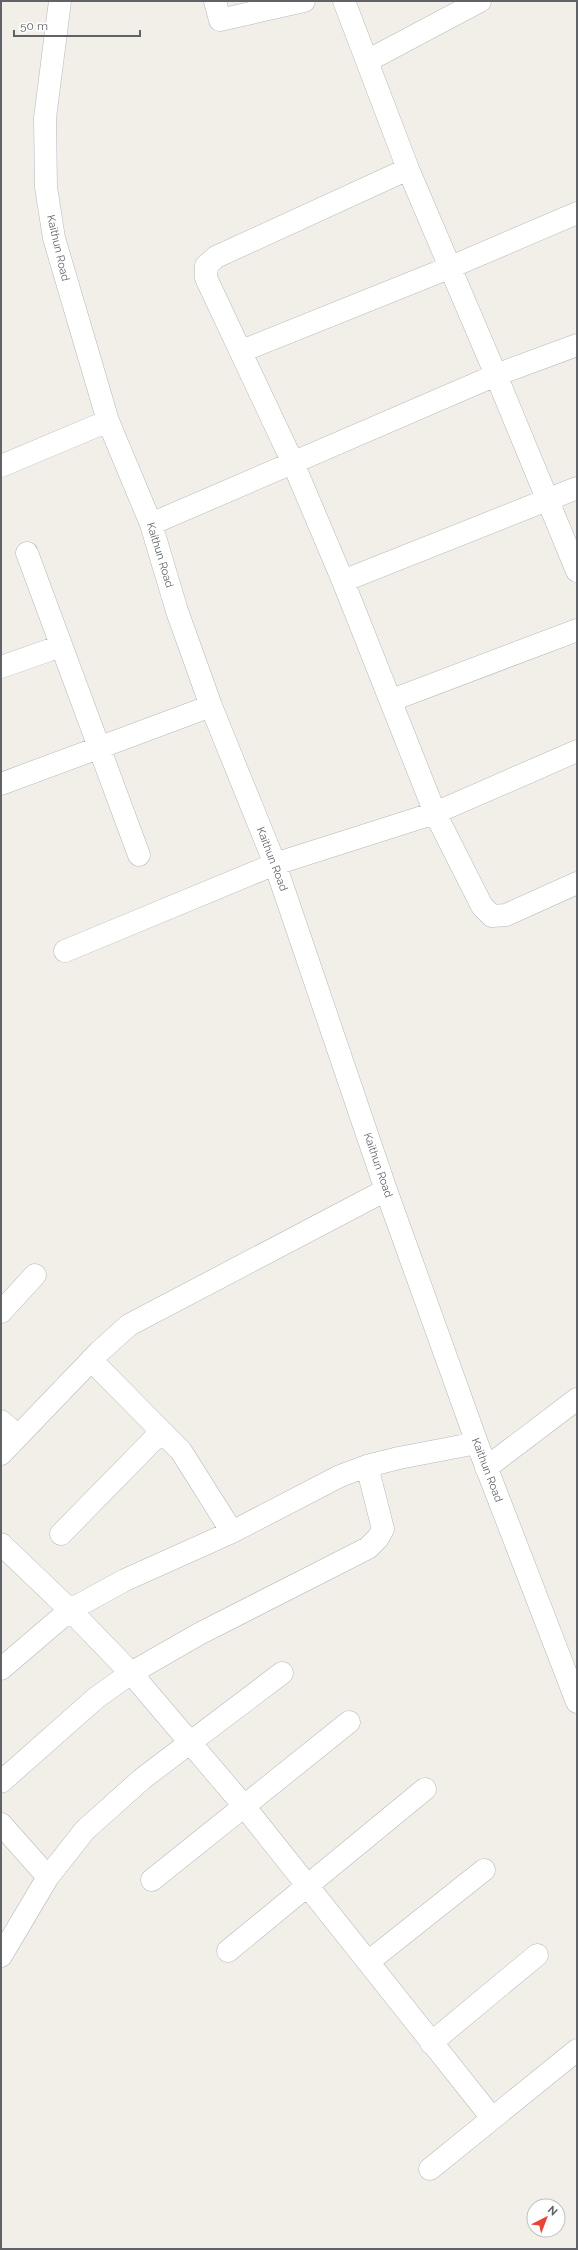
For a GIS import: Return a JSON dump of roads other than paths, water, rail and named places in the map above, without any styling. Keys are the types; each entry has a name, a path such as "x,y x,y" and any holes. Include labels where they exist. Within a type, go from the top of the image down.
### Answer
{"street":[{"name":"Kaithun Road","path":"60,1 45,118 46,187 54,238 108,421 151,524 177,611 211,706 275,864 386,1190 486,1468 573,1681 577,1702"},
{"path":"215,1 220,20 304,1"},
{"path":"344,1 408,169 451,267 546,500 577,571"},
{"path":"367,61 480,1"},
{"path":"408,169 216,257 206,266 206,278 242,351 293,463 392,700 435,813 482,906 492,916 506,915 577,883"},
{"path":"242,351 451,267 577,213"},
{"path":"151,524 496,375 577,344"},
{"path":"1,466 108,421"},
{"path":"343,581 577,488"},
{"path":"27,553 139,855"},
{"path":"392,700 577,630"},
{"path":"1,667 61,646"},
{"path":"1,784 211,706"},
{"path":"65,950 275,864 435,813 577,751"},
{"path":"1,1454 91,1360 129,1325 386,1190"},
{"path":"1,1312 35,1275"},
{"path":"91,1360 181,1451 232,1532"},
{"path":"486,1468 577,1399"},
{"path":"1,1421 18,1436"},
{"path":"61,1534 161,1432"},
{"path":"1,1668 70,1610 125,1580 232,1532 340,1476 367,1466 477,1443"},
{"path":"1,1782 96,1698 131,1673 199,1634 368,1548 378,1538 383,1528 367,1466"},
{"path":"3,1549 70,1610 131,1673 244,1806 492,2118"},
{"path":"1,1956 48,1877 85,1830 142,1779 189,1741 282,1673"},
{"path":"152,1880 349,1722"},
{"path":"228,1951 426,1789"},
{"path":"1,1824 48,1877"},
{"path":"368,1962 484,1870"},
{"path":"432,2043 537,1955"},
{"path":"430,2169 577,2050"}]}
